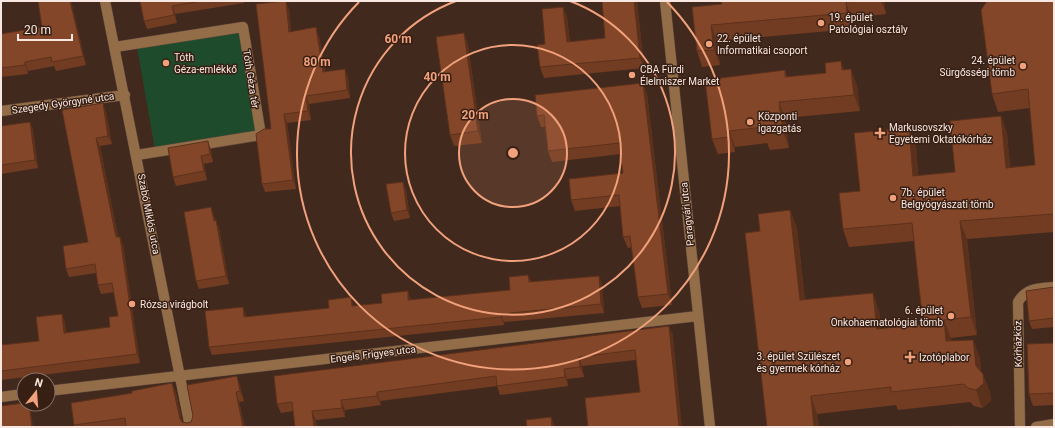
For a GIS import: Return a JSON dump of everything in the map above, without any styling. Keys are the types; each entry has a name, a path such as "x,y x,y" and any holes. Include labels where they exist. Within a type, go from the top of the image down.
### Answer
{"street":[{"name":"Szabó Miklós utca","path":"105,1 137,155 190,427"},
{"name":"Paragvári utca","path":"666,1 710,427"},
{"name":"Tóth Géza tér","path":"115,48 243,27 261,135 137,155"},
{"name":"Szegedy Györgyné utca","path":"1,111 125,95"},
{"name":"Kórházköz","path":"1020,427 1018,302 1023,294 1033,289 1054,287"},
{"name":"Engels Frigyes utca","path":"56,390 698,316"},
{"path":"1,397 16,395"},
{"path":"1036,427 1054,424"}],"green space":[{"path":"240,29 258,132 155,150 137,47"}],"building":[{"path":"38,1 70,1 83,56 52,62 51,57 25,62 25,65 1,68 1,34 42,27"},
{"path":"140,1 201,1 172,6 174,15 144,21"},
{"path":"286,1 289,32 316,27 323,72 345,69 347,90 306,96 308,111 284,114 293,180 262,184 256,134 264,129 271,129 256,4"},
{"path":"602,1 634,1 640,58 540,67 537,45 545,44 542,9 563,7 567,42 605,38"},
{"path":"721,1 860,1 846,2 847,13 711,25 714,50 697,51 692,7 722,4"},
{"path":"987,1 1054,1 1054,214 960,221 971,317 944,320 946,341 973,340 976,366 983,374 984,383 976,390 968,388 964,384 891,392 891,387 811,396 814,427 767,427 745,233 760,231 758,214 790,210 800,300 873,293 877,329 923,324 912,223 843,229 839,193 860,191 854,133 909,128 913,176 955,172 950,121 1001,116 1006,168 1035,165 1028,89 992,94 981,10"},
{"path":"464,33 478,131 450,135 436,37"},
{"path":"841,61 842,70 851,69 854,95 779,102 783,132 764,134 763,127 729,131 730,137 712,139 705,80 785,70 785,77 826,73 825,63"},
{"path":"643,83 668,294 638,297 630,236 623,237 619,195 571,200 569,179 623,173 619,143 548,151 544,115 537,116 535,95"},
{"path":"103,103 108,136 96,138 116,237 120,237 137,354 1,371 1,345 39,341 36,317 62,314 64,333 110,327 109,317 118,316 112,283 98,285 95,264 66,269 63,246 88,242 62,110"},
{"path":"30,122 35,160 1,165 1,126"},
{"path":"208,141 210,154 201,156 204,171 173,177 168,148"},
{"path":"403,182 407,210 391,213 386,184"},
{"path":"211,207 214,221 216,220 226,276 196,281 184,212"},
{"path":"528,275 529,282 599,276 601,304 501,314 501,317 209,347 205,311 243,307 244,317 329,308 328,300 351,297 352,306 382,303 381,294 408,291 408,300 510,290 509,277"},
{"path":"1054,287 1054,318 1029,321 1026,291"},
{"path":"669,326 679,427 588,427 585,398 640,392 635,350 579,357 580,367 564,369 565,377 497,386 496,376 377,392 377,396 341,400 342,408 312,411 314,427 295,427 292,402 277,404 274,376"},
{"path":"1054,343 1054,393 1029,394 1027,344"},
{"path":"237,376 240,391 236,392 243,427 126,427 125,418 74,425 71,403 132,393 132,391 172,383 180,419 182,422 191,422 193,416 187,385"},
{"path":"16,404 16,412 30,412 32,427 1,427 1,406"},
{"path":"551,417 552,427 527,427 526,420"}],"place":[{"name":"19. épület Patológiai osztály","path":"821,23"},
{"name":"22. épület Informatikai csoport","path":"709,44"},
{"name":"Tóth Géza-emlékkő","path":"166,63"},
{"name":"24. épület Sürgősségi tömb","path":"1023,66"},
{"name":"CBA Fürdi Élelmiszer Market","path":"632,75"},
{"name":"Központi igazgatás","path":"750,122"},
{"name":"Markusovszky Egyetemi Oktatókórház","path":"880,133"},
{"name":"7b. épület Belgyógyászati tömb","path":"893,198"},
{"name":"Rózsa virágbolt","path":"132,304"},
{"name":"6. épület Onkohaematológiai tömb","path":"951,316"},
{"name":"Izotóplabor","path":"910,357"},
{"name":"3. épület Szülészet és gyermek kórház","path":"848,362"}]}
